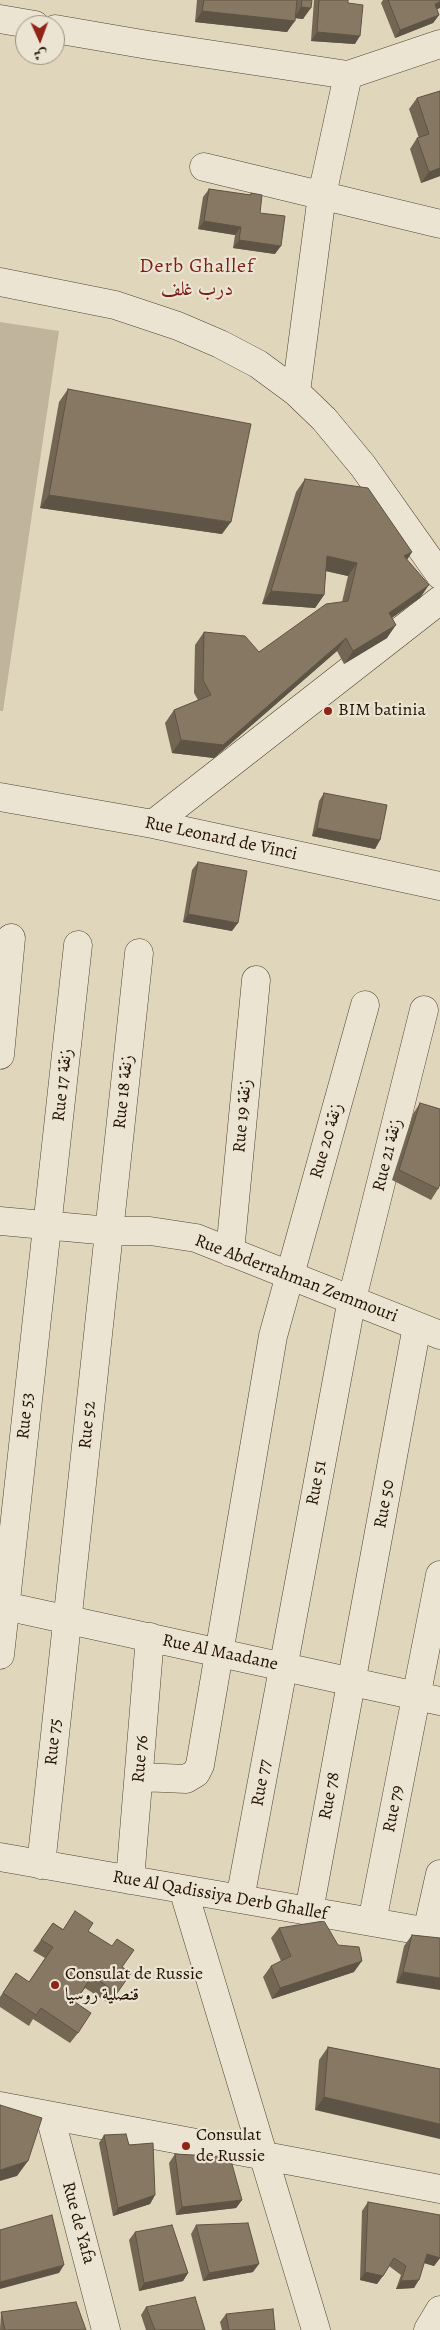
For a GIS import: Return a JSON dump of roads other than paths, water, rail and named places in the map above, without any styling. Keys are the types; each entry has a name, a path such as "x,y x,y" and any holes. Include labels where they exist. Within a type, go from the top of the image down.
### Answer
{"street":[{"path":"0,19 15,22"},
{"path":"65,30 158,47 348,74 440,44"},
{"path":"296,392 322,195 348,74"},
{"path":"204,167 440,224"},
{"path":"0,282 115,305 178,326 220,344 258,364 296,392 324,419 363,466 440,575"},
{"path":"153,824 440,600"},
{"name":"Rue Leonard de Vinci","path":"0,797 153,824 440,886"},
{"path":"0,1055 11,938"},
{"name":"Rue 17 زنقة","path":"48,1225 78,945"},
{"name":"Rue 18 زنقة","path":"109,1231 139,953"},
{"name":"Rue 19 زنقة","path":"230,1252 256,980"},
{"name":"Rue 20 زنقة","path":"140,1777 186,1779 196,1773 200,1765 273,1336 365,1005"},
{"name":"Rue 21 زنقة","path":"352,1299 424,1010"},
{"name":"Rue Abderrahman Zemmouri","path":"0,1221 109,1231 150,1231 196,1238 429,1330"},
{"name":"Rue 53","path":"0,1656 3,1605 48,1225"},
{"name":"Rue 52","path":"67,1619 109,1231"},
{"name":"Rue 51","path":"283,1667 352,1299"},
{"name":"Rue 50","path":"352,1681 429,1330"},
{"name":"Rue 79","path":"372,1922 428,1698 440,1576"},
{"name":"Rue Al Maadane","path":"3,1605 428,1698"},
{"name":"Rue 75","path":"41,1865 67,1619"},
{"name":"Rue 76","path":"130,1880 140,1777 150,1637"},
{"name":"Rue 77","path":"240,1899 283,1667"},
{"name":"Rue 78","path":"309,1911 352,1681"},
{"name":"Rue Al Qadissiya Derb Ghallef","path":"0,1858 434,1933"},
{"path":"434,1933 440,1874"},
{"path":"183,1889 316,2330"},
{"path":"0,2106 440,2189"},
{"name":"Rue de Yafa","path":"50,2116 106,2330"},
{"path":"428,2330 440,2310"}],"place":[{"name":"BIM batinia","path":"328,711"},
{"name":"Consulat de Russie قنصلية روسيا","path":"55,1985"},
{"name":"Consulat de Russie","path":"186,2146"}],"district":[{"name":"Derb Ghallef درب غلف","path":"197,278"}]}
